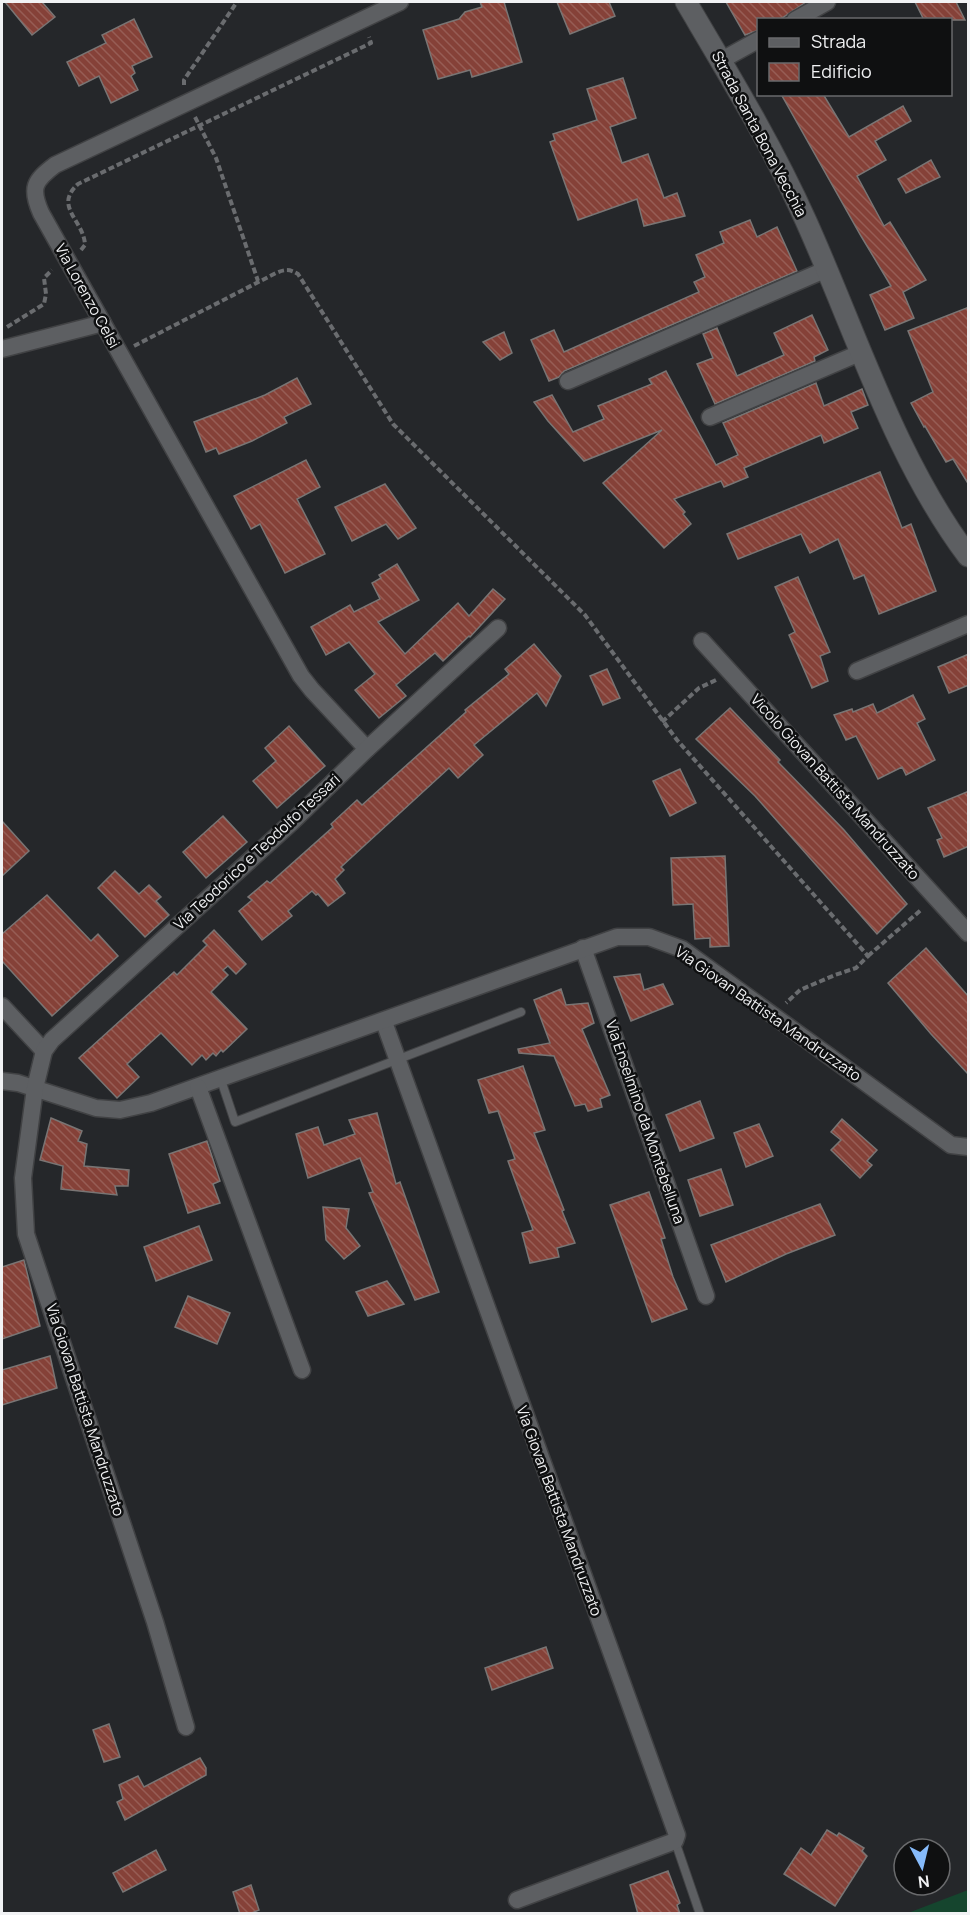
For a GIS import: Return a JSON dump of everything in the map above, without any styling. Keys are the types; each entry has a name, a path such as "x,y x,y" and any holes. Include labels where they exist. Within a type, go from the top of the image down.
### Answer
{"street":[{"name":"Via Lorenzo Celsi","path":"367,749 301,676 41,213 35,200 34,189 41,176 55,165 400,2"},
{"name":"Strada Santa Bona Vecchia","path":"686,2 789,184 914,468 933,503 969,556"},
{"path":"799,18 827,2"},
{"path":"720,61 757,40"},
{"path":"568,381 827,269"},
{"path":"2,349 103,323"},
{"path":"710,417 862,352"},
{"path":"857,671 969,624"},
{"name":"Via Teodorico e Teodolfo Tessari","path":"35,1088 44,1051 52,1040 292,822 498,628"},
{"name":"Vicolo Giovan Battista Mandruzzato","path":"702,641 969,933"},
{"name":"Via Giovan Battista Mandruzzato","path":"2,1081 35,1088 107,1110 134,1108 221,1080 384,1022 583,948 617,937 649,937 682,949 951,1145 969,1148"},
{"name":"Via Enselmino da Montebelluna","path":"583,948 706,1296"},
{"path":"2,1006 44,1051"},
{"name":"Via Giovan Battista Mandruzzato","path":"384,1022 677,1835 675,1841"},
{"path":"198,1087 302,1370"},
{"name":"Via Giovan Battista Mandruzzato","path":"35,1088 23,1178 26,1234 155,1622 186,1727"},
{"path":"517,1900 675,1841"}],"lane":[{"path":"221,1080 235,1122 521,1012"},
{"path":"675,1841 700,1914"}],"path":[{"path":"237,2 184,80 187,102 216,158 258,281"},
{"path":"76,253 82,249 84,240 68,206 67,200 73,189 84,181 371,43 361,20"},
{"path":"2,329 24,318 44,304 46,294 44,278 58,266"},
{"path":"120,353 285,269 298,274 393,424 585,615 676,740 868,956"},
{"path":"773,1016 800,990 856,968 927,905"}],"green space":[{"path":"968,1890 968,1913 908,1913 952,1897"}],"building":[{"path":"5,2 42,2 55,17 32,35"},
{"path":"480,2 504,2 522,62 472,77 470,70 438,79 423,30 459,19 465,12 482,7"},
{"path":"557,2 609,2 615,16 570,34"},
{"path":"726,2 806,2 782,18 757,18 757,31 745,35"},
{"path":"915,2 956,2 965,20 952,20 952,18 923,18"},
{"path":"134,19 152,57 132,66 135,73 131,76 138,90 111,103 99,76 79,86 67,62 106,43 102,35"},
{"path":"623,78 636,118 610,127 622,163 648,154 664,198 677,193 685,216 644,226 637,199 578,220 550,142 555,140 553,134 597,120 587,89"},
{"path":"782,96 824,96 849,137 903,106 911,121 875,141 886,160 857,176 884,226 890,222 926,280 903,292 914,318 885,330 870,295 891,286"},
{"path":"931,160 940,177 906,193 898,179"},
{"path":"750,220 757,237 777,227 797,271 564,371 559,377 549,381 531,340 554,330 564,352 699,292 694,282 705,277 696,255 724,243 720,232"},
{"path":"969,307 969,485 953,459 946,462 911,403 933,392 908,331"},
{"path":"812,315 828,350 814,357 815,361 715,404 697,364 713,358 703,334 717,328 737,376 784,355 774,333"},
{"path":"504,332 512,353 500,360 483,342"},
{"path":"666,371 716,465 738,455 723,423 816,383 824,406 862,389 868,405 851,412 858,428 824,443 821,435 744,468 748,477 724,487 721,481 674,499 691,524 664,548 603,483 662,430 584,461 534,402 552,395 573,432 604,419 598,406 652,384 649,379"},
{"path":"297,378 311,404 284,417 287,423 252,441 219,454 216,448 206,452 194,422 265,395"},
{"path":"306,460 320,487 297,499 325,554 285,573 260,524 251,529 234,496"},
{"path":"880,472 902,528 911,524 936,591 879,614 864,575 854,579 838,539 810,553 801,534 738,559 727,534"},
{"path":"385,484 416,528 398,539 386,524 352,541 335,507"},
{"path":"397,564 419,600 378,622 405,654 458,603 469,616 493,589 505,599 470,637 443,661 435,653 396,685 406,696 379,718 355,690 375,674 349,642 326,655 311,627 350,605 354,612 380,599 372,583 381,578 379,575"},
{"path":"798,577 830,652 820,656 828,681 812,688 789,635 795,632 775,587"},
{"path":"534,644 561,676 546,706 537,693 474,745 483,755 458,778 449,768 341,867 344,870 335,879 345,893 328,906 318,894 312,891 288,911 292,916 262,940 239,911 252,900 248,897 267,881 270,883 333,827 331,824 357,800 362,805 466,712 465,710 509,674 505,669"},
{"path":"969,654 969,685 949,693 938,667"},
{"path":"607,669 620,698 603,705 590,676"},
{"path":"913,695 925,719 917,723 935,760 906,775 902,767 878,779 856,736 846,740 834,715 852,709 853,712 873,704 877,713"},
{"path":"730,708 844,830 907,904 877,934 755,796 696,739"},
{"path":"289,726 325,766 277,808 253,781 276,761 265,748"},
{"path":"680,769 696,803 670,816 653,781"},
{"path":"969,791 969,846 944,857 937,840 942,838 928,808"},
{"path":"223,816 247,842 206,878 183,852"},
{"path":"2,821 29,851 2,876"},
{"path":"725,856 729,946 710,947 710,938 695,939 693,904 673,905 671,858"},
{"path":"115,871 139,894 149,885 161,897 156,901 169,915 145,937 98,888"},
{"path":"47,895 91,941 98,934 118,956 52,1016 2,961 2,934"},
{"path":"214,930 246,964 236,974 228,966 223,970 228,975 211,992 247,1029 223,1052 221,1050 216,1056 213,1053 206,1060 202,1055 192,1065 161,1033 127,1064 139,1077 117,1098 79,1058 174,972 177,975 207,945 203,941"},
{"path":"926,948 969,997 969,1075 888,983"},
{"path":"640,974 644,990 663,984 673,1004 631,1021 614,977"},
{"path":"561,989 566,1005 588,1003 594,1023 582,1029 610,1095 600,1099 602,1107 588,1111 585,1104 575,1106 554,1056 519,1053 518,1049 550,1043 534,1000"},
{"path":"523,1066 545,1130 534,1133 575,1243 557,1248 559,1257 530,1263 522,1233 533,1230 508,1161 515,1159 498,1111 489,1113 478,1080"},
{"path":"700,1101 714,1138 680,1151 666,1115"},
{"path":"377,1113 396,1184 400,1182 439,1292 415,1300 369,1193 373,1192 360,1158 308,1178 296,1134 318,1127 324,1145 355,1134 349,1120"},
{"path":"51,1118 82,1131 78,1141 87,1144 84,1166 129,1170 128,1186 115,1186 117,1195 61,1189 63,1166 40,1160"},
{"path":"842,1119 877,1150 867,1161 872,1165 860,1178 831,1150 841,1140 831,1132"},
{"path":"759,1124 773,1156 746,1167 734,1133"},
{"path":"207,1141 220,1181 213,1184 220,1203 188,1213 169,1154"},
{"path":"721,1169 733,1205 700,1216 688,1180"},
{"path":"649,1192 665,1238 661,1239 673,1277 687,1309 652,1322 610,1205"},
{"path":"820,1204 835,1235 786,1254 726,1282 711,1245"},
{"path":"323,1207 349,1209 346,1228 360,1246 344,1259 326,1240"},
{"path":"199,1226 212,1260 156,1281 144,1247"},
{"path":"24,1260 40,1326 2,1339 2,1267"},
{"path":"387,1281 404,1304 368,1316 356,1292"},
{"path":"188,1296 230,1313 217,1344 175,1327"},
{"path":"50,1356 57,1388 2,1405 2,1370"},
{"path":"546,1647 553,1668 492,1690 485,1668"},
{"path":"109,1724 120,1757 104,1762 93,1730"},
{"path":"200,1758 206,1768 206,1775 125,1820 117,1802 123,1799 119,1785 138,1776 144,1787"},
{"path":"827,1830 837,1836 839,1833 864,1848 862,1851 867,1856 835,1906 784,1874 801,1848 811,1855"},
{"path":"156,1850 166,1870 123,1892 113,1873"},
{"path":"668,1871 680,1903 677,1905 680,1914 638,1914 630,1885"},
{"path":"251,1885 259,1910 249,1914 240,1914 233,1892"}]}
